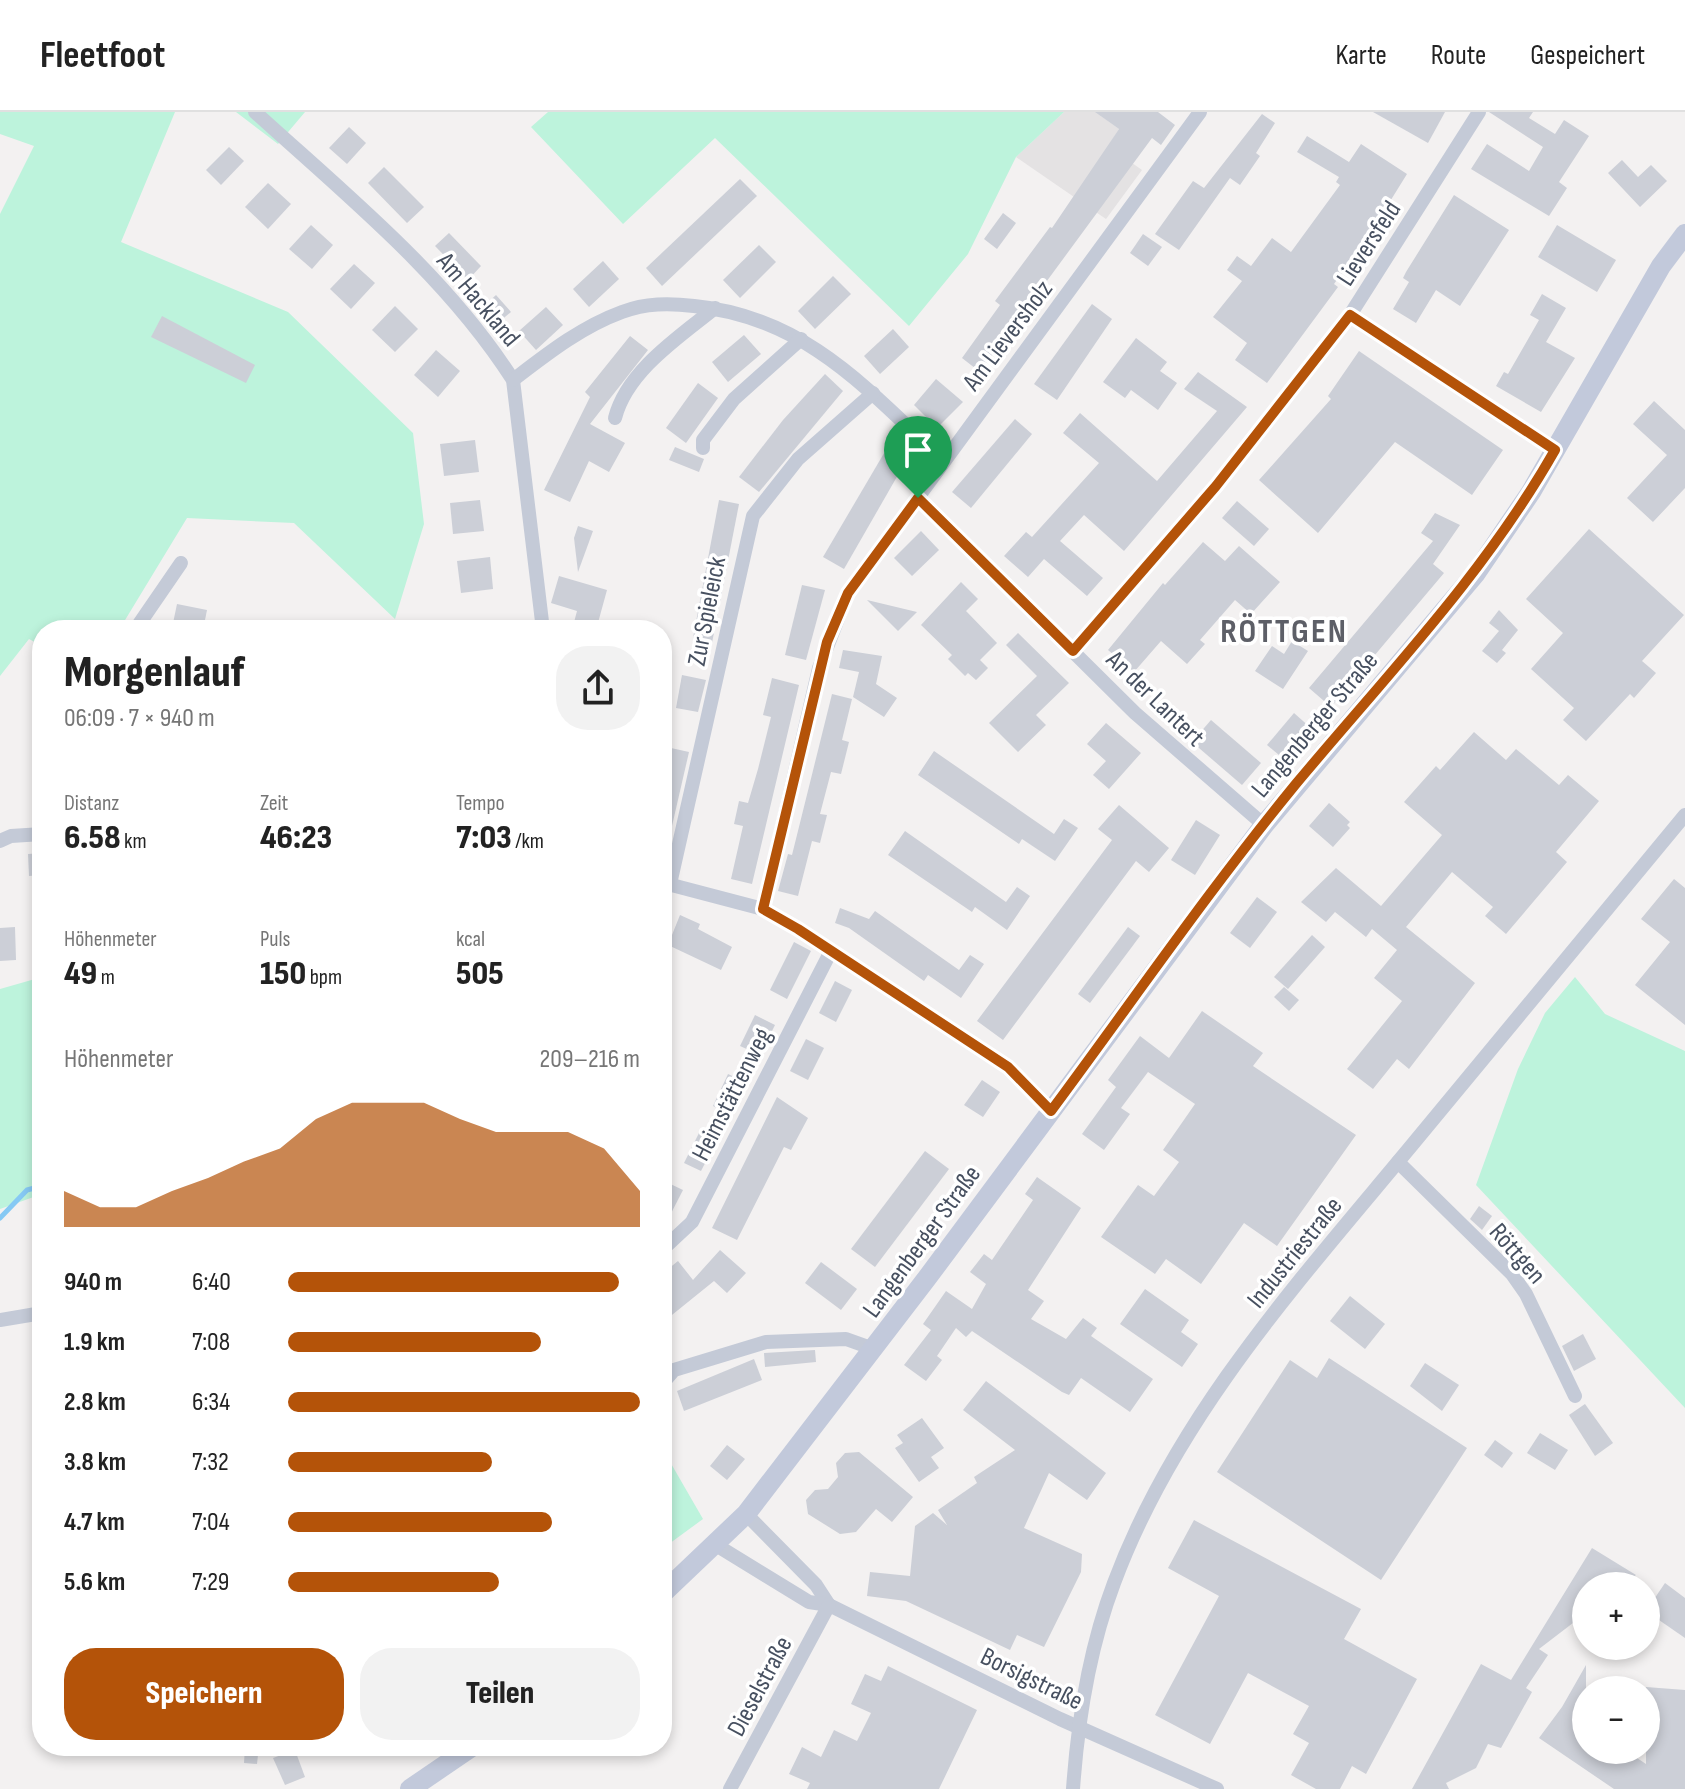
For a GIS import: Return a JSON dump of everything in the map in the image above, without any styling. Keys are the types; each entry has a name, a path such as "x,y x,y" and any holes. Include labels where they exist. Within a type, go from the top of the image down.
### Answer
{"main road":[{"name":"Langenberger Straße","path":"672,1585 746,1514 874,1349 1264,825 1476,573 1505,533 1661,266 1685,234"},
{"path":"410,1789 458,1756"}],"street":[{"name":"Am Hackland","path":"255,112 351,197 426,272 496,353 513,380 542,620"},
{"name":"Am Lieversholz","path":"763,909 827,642 848,593 1200,112"},
{"name":"Lieversfeld","path":"1073,651 1216,486 1350,315 1479,112"},
{"path":"513,380 587,327 624,311 661,303 715,308 764,321 801,339 873,393 943,460"},
{"path":"615,418 619,402 639,376 715,308"},
{"path":"1350,315 1555,450"},
{"path":"703,448 703,440 734,399 801,339"},
{"name":"Zur Spieleick","path":"672,858 753,516 798,459 873,393"},
{"name":"An der Lantert","path":"918,498 1135,713 1264,825"},
{"path":"142,620 181,563"},
{"name":"Industriestraße","path":"1073,1789 1078,1727 1095,1641 1114,1583 1172,1461 1246,1351 1398,1162 1683,821"},
{"path":"0,841 11,836 32,835"},
{"path":"672,885 763,909 1008,1067 1051,1111"},
{"name":"Heimstättenweg","path":"672,1241 692,1222 831,951"},
{"name":"Röttgen","path":"1398,1162 1512,1274 1526,1294 1575,1396"},
{"path":"0,1320 32,1315"},
{"name":"Langenberger Straße","path":"672,1372 766,1342 846,1339 874,1349"},
{"name":"Borsigstraße","path":"746,1514 816,1585 829,1605"},
{"name":"Borsigstraße","path":"716,1545 809,1602 829,1605 1078,1727 1217,1789"},
{"name":"Dieselstraße","path":"730,1789 829,1605"}],"shaded area":[{"path":"1064,112 1104,112 1101,116 1119,129 1108,146 1142,170 1106,219 1016,157"}],"green space":[{"path":"0,112 175,112 121,242 288,312 413,433 424,524 395,619 294,523 187,518 125,620 32,620 32,641 29,639 0,676 0,214 34,146 0,134"},
{"path":"236,112 305,112 278,144"},
{"path":"548,112 1064,112 1016,157 968,254 909,326 715,138 623,224 531,127"},
{"path":"1575,977 1605,1014 1685,1051 1685,1408 1476,1185 1518,1069 1545,1013"},
{"path":"32,980 32,1198 0,1209 0,989"},
{"path":"672,1465 703,1519 672,1542"}],"building":[{"path":"1095,112 1158,112 1175,125 1161,145 1152,138 980,372 962,358 1000,305 995,301 1052,228 1119,129"},
{"path":"1373,112 1445,112 1428,143"},
{"path":"1489,112 1533,112 1529,118 1555,134 1564,120 1589,136 1559,182 1567,188 1549,216 1471,169 1487,144 1529,171 1543,147"},
{"path":"1262,114 1275,123 1256,153 1260,156 1240,185 1230,178 1179,250 1155,234 1193,181 1204,188"},
{"path":"349,127 366,143 347,164 329,148"},
{"path":"1307,136 1349,162 1361,144 1407,174 1334,284 1338,287 1267,383 1235,360 1247,343 1213,317 1242,281 1227,270 1237,256 1251,266 1272,238 1291,252 1340,185 1336,182 1339,177 1297,152"},
{"path":"229,147 244,161 221,185 206,170"},
{"path":"1622,160 1638,177 1651,165 1667,181 1640,207 1608,173"},
{"path":"384,167 424,207 407,223 368,183"},
{"path":"740,179 757,196 662,286 646,268"},
{"path":"268,183 291,204 268,229 245,207"},
{"path":"1454,195 1509,230 1460,306 1436,290 1416,323 1393,309 1409,282 1403,278 1406,272"},
{"path":"1003,213 1016,223 997,249 984,239"},
{"path":"311,225 333,245 312,269 289,249"},
{"path":"1557,225 1616,260 1597,292 1538,257"},
{"path":"449,233 481,266 468,280 435,246"},
{"path":"1143,234 1162,247 1148,266 1130,253"},
{"path":"759,245 776,262 740,298 723,280"},
{"path":"603,261 619,279 589,307 573,289"},
{"path":"354,264 375,283 351,309 330,289"},
{"path":"833,276 851,294 815,329 798,311"},
{"path":"1542,294 1566,308 1546,342 1575,358 1541,412 1496,386 1504,372 1508,374 1539,320 1530,315"},
{"path":"496,295 511,312 499,322 485,305"},
{"path":"1092,304 1112,319 1057,400 1034,384"},
{"path":"395,306 418,329 395,352 372,330"},
{"path":"546,307 563,325 536,350 519,331"},
{"path":"162,316 255,365 246,383 151,337"},
{"path":"893,329 909,347 880,374 864,356"},
{"path":"744,335 761,354 728,382 712,362"},
{"path":"630,336 648,350 590,424 625,443 609,472 589,461 570,502 544,490 590,397 585,392"},
{"path":"1136,338 1167,362 1160,371 1177,383 1158,410 1131,390 1125,398 1103,382"},
{"path":"436,350 460,371 438,397 414,375"},
{"path":"1359,351 1503,450 1472,495 1395,442 1318,533 1259,480 1331,399 1328,396"},
{"path":"1198,372 1247,407 1124,551 1084,515 1060,541 1103,578 1087,596 1044,559 1028,577 1004,556 1026,532 1032,537 1099,463 1063,433 1080,413 1157,481 1217,411 1184,389"},
{"path":"825,374 843,391 759,492 739,477 783,420"},
{"path":"936,379 963,402 937,428 914,405"},
{"path":"698,383 718,398 686,443 666,428"},
{"path":"1654,401 1685,430 1685,488 1653,522 1627,498 1667,455 1633,424"},
{"path":"1015,419 1032,434 971,508 952,492"},
{"path":"475,440 479,472 444,476 440,444"},
{"path":"890,443 910,454 844,569 823,557"},
{"path":"675,447 704,459 699,472 669,460"},
{"path":"480,500 484,531 453,534 450,503"},
{"path":"719,500 739,504 712,643 693,638"},
{"path":"1237,501 1269,529 1254,546 1222,518"},
{"path":"1435,513 1460,525 1433,564 1444,573 1331,707 1309,688 1433,541 1421,533"},
{"path":"578,526 593,531 578,572 574,538"},
{"path":"1589,529 1684,615 1642,661 1656,673 1634,698 1630,694 1586,741 1563,720 1574,708 1531,669 1563,633 1526,599"},
{"path":"921,531 939,550 912,576 894,558"},
{"path":"1203,542 1225,561 1239,546 1280,582 1251,614 1235,600 1200,640 1205,644 1187,664 1161,641 1134,672 1108,650 1163,583 1165,585"},
{"path":"490,557 493,589 461,593 457,561"},
{"path":"559,576 607,590 599,620 575,620 577,611 551,603"},
{"path":"961,582 978,599 966,611 997,643 980,660 988,668 976,680 968,673 965,676 948,659 952,655 921,625"},
{"path":"802,585 825,590 806,660 785,655"},
{"path":"867,600 917,612 898,631"},
{"path":"177,604 207,610 205,620 174,620"},
{"path":"1499,610 1518,630 1502,650 1506,653 1497,663 1482,651 1499,631 1489,623"},
{"path":"1018,633 1069,683 1036,715 1046,725 1018,752 989,723 1037,676 1006,645"},
{"path":"1292,641 1308,651 1283,689 1255,671 1272,646 1284,654"},
{"path":"843,650 882,656 876,684 897,698 884,717 853,697 859,672 839,668"},
{"path":"682,675 706,680 698,712 676,708"},
{"path":"772,678 799,685 752,884 731,879 743,826 734,824 739,801 748,803 758,769 771,717 763,715"},
{"path":"832,694 852,699 842,740 849,742 841,774 831,772 820,814 827,815 820,843 812,841 798,896 778,891 788,854 792,855"},
{"path":"1294,713 1312,729 1285,760 1267,745"},
{"path":"1211,720 1261,763 1242,785 1192,742"},
{"path":"1106,723 1141,753 1109,789 1093,775 1106,761 1087,744"},
{"path":"1474,732 1506,760 1516,749 1559,785 1568,775 1599,801 1556,852 1567,862 1506,934 1485,916 1493,907 1452,872 1406,927 1475,983 1409,1069 1397,1059 1373,1089 1347,1069 1402,1001 1374,978 1397,950 1372,929 1366,937 1335,912 1326,922 1301,902 1336,868 1381,906 1442,835 1404,802 1436,766 1440,770"},
{"path":"672,748 689,752 672,826"},
{"path":"934,751 1054,834 1064,819 1078,828 1055,861 1022,839 1019,844 918,775"},
{"path":"1329,803 1350,822 1347,825 1350,828 1333,847 1309,826"},
{"path":"1119,805 1169,848 1149,872 1136,861 1003,1040 977,1021 1112,840 1098,829"},
{"path":"1196,820 1220,835 1195,875 1171,860"},
{"path":"905,831 1006,902 1017,887 1030,896 1007,930 975,907 972,912 888,855"},
{"path":"28,854 32,854 32,876 29,876"},
{"path":"1674,879 1685,888 1685,1025 1635,985 1670,942 1641,919"},
{"path":"1257,897 1277,912 1250,948 1230,933"},
{"path":"840,908 869,919 875,911 959,970 970,955 984,964 961,998 928,975 924,981 849,928 835,923"},
{"path":"680,915 700,924 698,929 732,947 721,970 672,947 672,935"},
{"path":"15,927 16,960 0,961 0,928"},
{"path":"1128,927 1140,936 1090,1003 1078,994"},
{"path":"1312,935 1325,947 1288,989 1274,977"},
{"path":"794,942 811,951 787,999 770,990"},
{"path":"835,981 852,990 836,1022 819,1013"},
{"path":"1284,987 1299,1000 1289,1011 1274,997"},
{"path":"1202,1011 1263,1053 1253,1066 1356,1135 1277,1246 1244,1223 1201,1284 1166,1259 1155,1274 1101,1237 1138,1185 1154,1196 1179,1162 1163,1150 1195,1104 1148,1072 1121,1108 1130,1114 1104,1150 1082,1134 1116,1087 1108,1080 1140,1036 1169,1058"},
{"path":"755,1015 775,1025 760,1055 740,1046"},
{"path":"806,1039 824,1048 808,1080 790,1071"},
{"path":"728,1074 745,1082 729,1114 713,1106"},
{"path":"982,1080 1000,1092 983,1117 964,1105"},
{"path":"777,1097 808,1118 791,1150 784,1147 737,1240 712,1228"},
{"path":"700,1131 717,1140 701,1171 684,1163"},
{"path":"925,1151 949,1169 875,1267 851,1249"},
{"path":"1037,1177 1081,1208 1028,1290 1044,1301 1031,1319 1066,1339 1083,1318 1097,1328 1091,1336 1153,1379 1130,1412 1081,1378 1069,1395 1062,1392 972,1331 966,1337 956,1328 937,1356 942,1360 926,1381 904,1365 931,1330 923,1324 946,1291 972,1309 986,1284 970,1272 984,1254 992,1260 1033,1200 1025,1194"},
{"path":"672,1185 683,1190 672,1211"},
{"path":"1479,1206 1492,1216 1482,1230 1470,1219"},
{"path":"720,1250 746,1273 727,1293 714,1281 672,1315 672,1266 678,1261 693,1280"},
{"path":"821,1262 857,1289 841,1310 805,1283"},
{"path":"1145,1289 1189,1320 1181,1332 1198,1344 1182,1367 1120,1324"},
{"path":"1350,1296 1385,1324 1365,1349 1330,1321"},
{"path":"1583,1334 1596,1359 1574,1371 1562,1346"},
{"path":"815,1350 816,1362 765,1367 764,1353"},
{"path":"1329,1358 1467,1448 1381,1580 1217,1472 1290,1360 1317,1378"},
{"path":"754,1359 762,1380 684,1411 677,1391"},
{"path":"1425,1363 1459,1385 1442,1411 1410,1386"},
{"path":"986,1381 1106,1473 1087,1500 1049,1473 1024,1528 1082,1554 1081,1572 1044,1647 1017,1635 1010,1650 906,1601 867,1596 870,1572 910,1576 915,1526 933,1513 947,1525 938,1510 977,1483 974,1477 1015,1450 963,1410"},
{"path":"1585,1404 1613,1443 1595,1456 1569,1415"},
{"path":"922,1418 944,1448 931,1457 939,1468 919,1482 895,1448 903,1443 897,1435"},
{"path":"1540,1433 1568,1450 1555,1470 1527,1453"},
{"path":"1495,1440 1513,1453 1502,1468 1484,1455"},
{"path":"727,1445 745,1459 727,1480 710,1466"},
{"path":"859,1452 913,1497 892,1522 876,1509 856,1532 840,1534 808,1514 806,1500 815,1490 828,1489 838,1477 836,1463 845,1453"},
{"path":"1194,1520 1361,1609 1344,1639 1417,1679 1366,1774 1352,1766 1340,1789 1316,1789 1291,1775 1309,1743 1293,1734 1309,1706 1248,1673 1210,1744 1155,1715 1219,1596 1168,1568"},
{"path":"1592,1548 1631,1572 1577,1572"},
{"path":"1572,1581 1572,1624 1539,1649 1548,1655 1526,1688 1532,1692 1501,1748 1488,1744 1476,1768 1446,1783 1449,1789 1412,1789 1481,1664 1511,1680"},
{"path":"1665,1583 1685,1598 1685,1638 1660,1621 1660,1590"},
{"path":"888,1666 977,1710 939,1789 807,1789 810,1783 789,1774 802,1747 821,1757 834,1730 857,1741 871,1713 851,1704 865,1674 881,1681"},
{"path":"1660,1688 1685,1690 1685,1789 1614,1789 1577,1764 1660,1764"},
{"path":"1572,1690 1572,1760 1539,1738"},
{"path":"244,1756 258,1756 257,1764 244,1763"},
{"path":"297,1756 305,1777 285,1785 273,1758"}],"waterway":[{"path":"0,1218 32,1189"}],"district":[{"name":"RÖTTGEN","path":"1284,630"}],"route":[{"path":"1350,315 1555,450 1505,533 1476,573 1293,788 1051,1111 1008,1067 763,909 827,642 848,593 918,498 1073,651 1142,567 1216,486 1350,315"}]}
